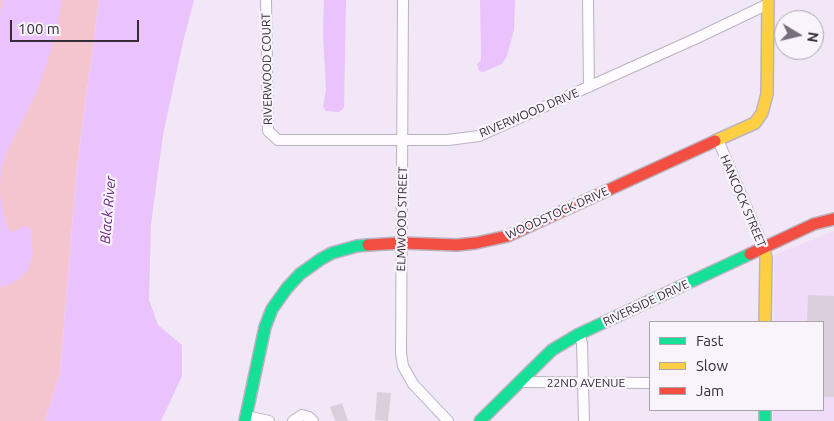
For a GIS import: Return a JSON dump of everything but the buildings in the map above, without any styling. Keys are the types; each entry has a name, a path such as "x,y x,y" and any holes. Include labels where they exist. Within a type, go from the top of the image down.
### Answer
{"street":[{"name":"RIVERWOOD COURT","path":"266,0 267,118 268,131 272,136"},
{"name":"ELMWOOD STREET","path":"403,0 400,334 403,366 413,384 448,421"},
{"path":"588,0 589,87"},
{"name":"RIVERWOOD DRIVE","path":"272,136 278,140 448,140 479,136 698,38 768,2"},
{"name":"WOODSTOCK DRIVE","path":"246,419 265,327 272,309 287,288 310,266 332,253 357,246 402,243 457,245 508,236 755,123 762,113 767,94 768,2"},
{"name":"HANCOCK STREET","path":"718,140 764,248 766,258 765,321"},
{"name":"RIVERSIDE DRIVE","path":"480,421 552,350 579,334 814,224 834,219"},
{"path":"579,334 582,343 584,421"},
{"name":"22ND AVENUE","path":"521,382 649,383"},
{"path":"293,421 298,416 306,415 314,421"},
{"path":"246,419 269,421"}],"shaded area":[{"path":"0,0 99,0 77,166 60,373 45,421 0,421"},
{"path":"834,231 834,421 773,421 773,411 824,411 824,321 774,321 774,255"}],"water":[{"path":"3,0 62,0 54,40 43,76 5,156 1,173 0,191 0,15"},
{"name":"Black River","path":"99,0 194,0 163,135 151,224 149,300 158,325 182,345 182,376 161,421 45,421 60,373 77,166"},
{"path":"324,0 346,0 344,108 339,112 326,111 323,107 326,90 323,34"},
{"path":"480,0 515,0 514,30 507,56 502,64 483,72 479,71 477,64 481,60"},
{"path":"0,193 6,223 11,232 25,226 31,229 33,253 28,269 22,277 7,286 0,287"}],"traffic: fast":[{"path":"245,421 265,327 272,309 300,274 321,259 332,253 368,245"},
{"path":"480,421 552,350 579,334 750,254"},
{"path":"765,411 765,421"}],"traffic: slow":[{"path":"715,141 755,123 762,113 767,94 768,0"},
{"path":"764,248 766,258 765,321"}],"traffic: jam":[{"path":"368,245 402,243 457,245 508,236 715,141"},
{"path":"750,254 814,224 834,219"}]}
